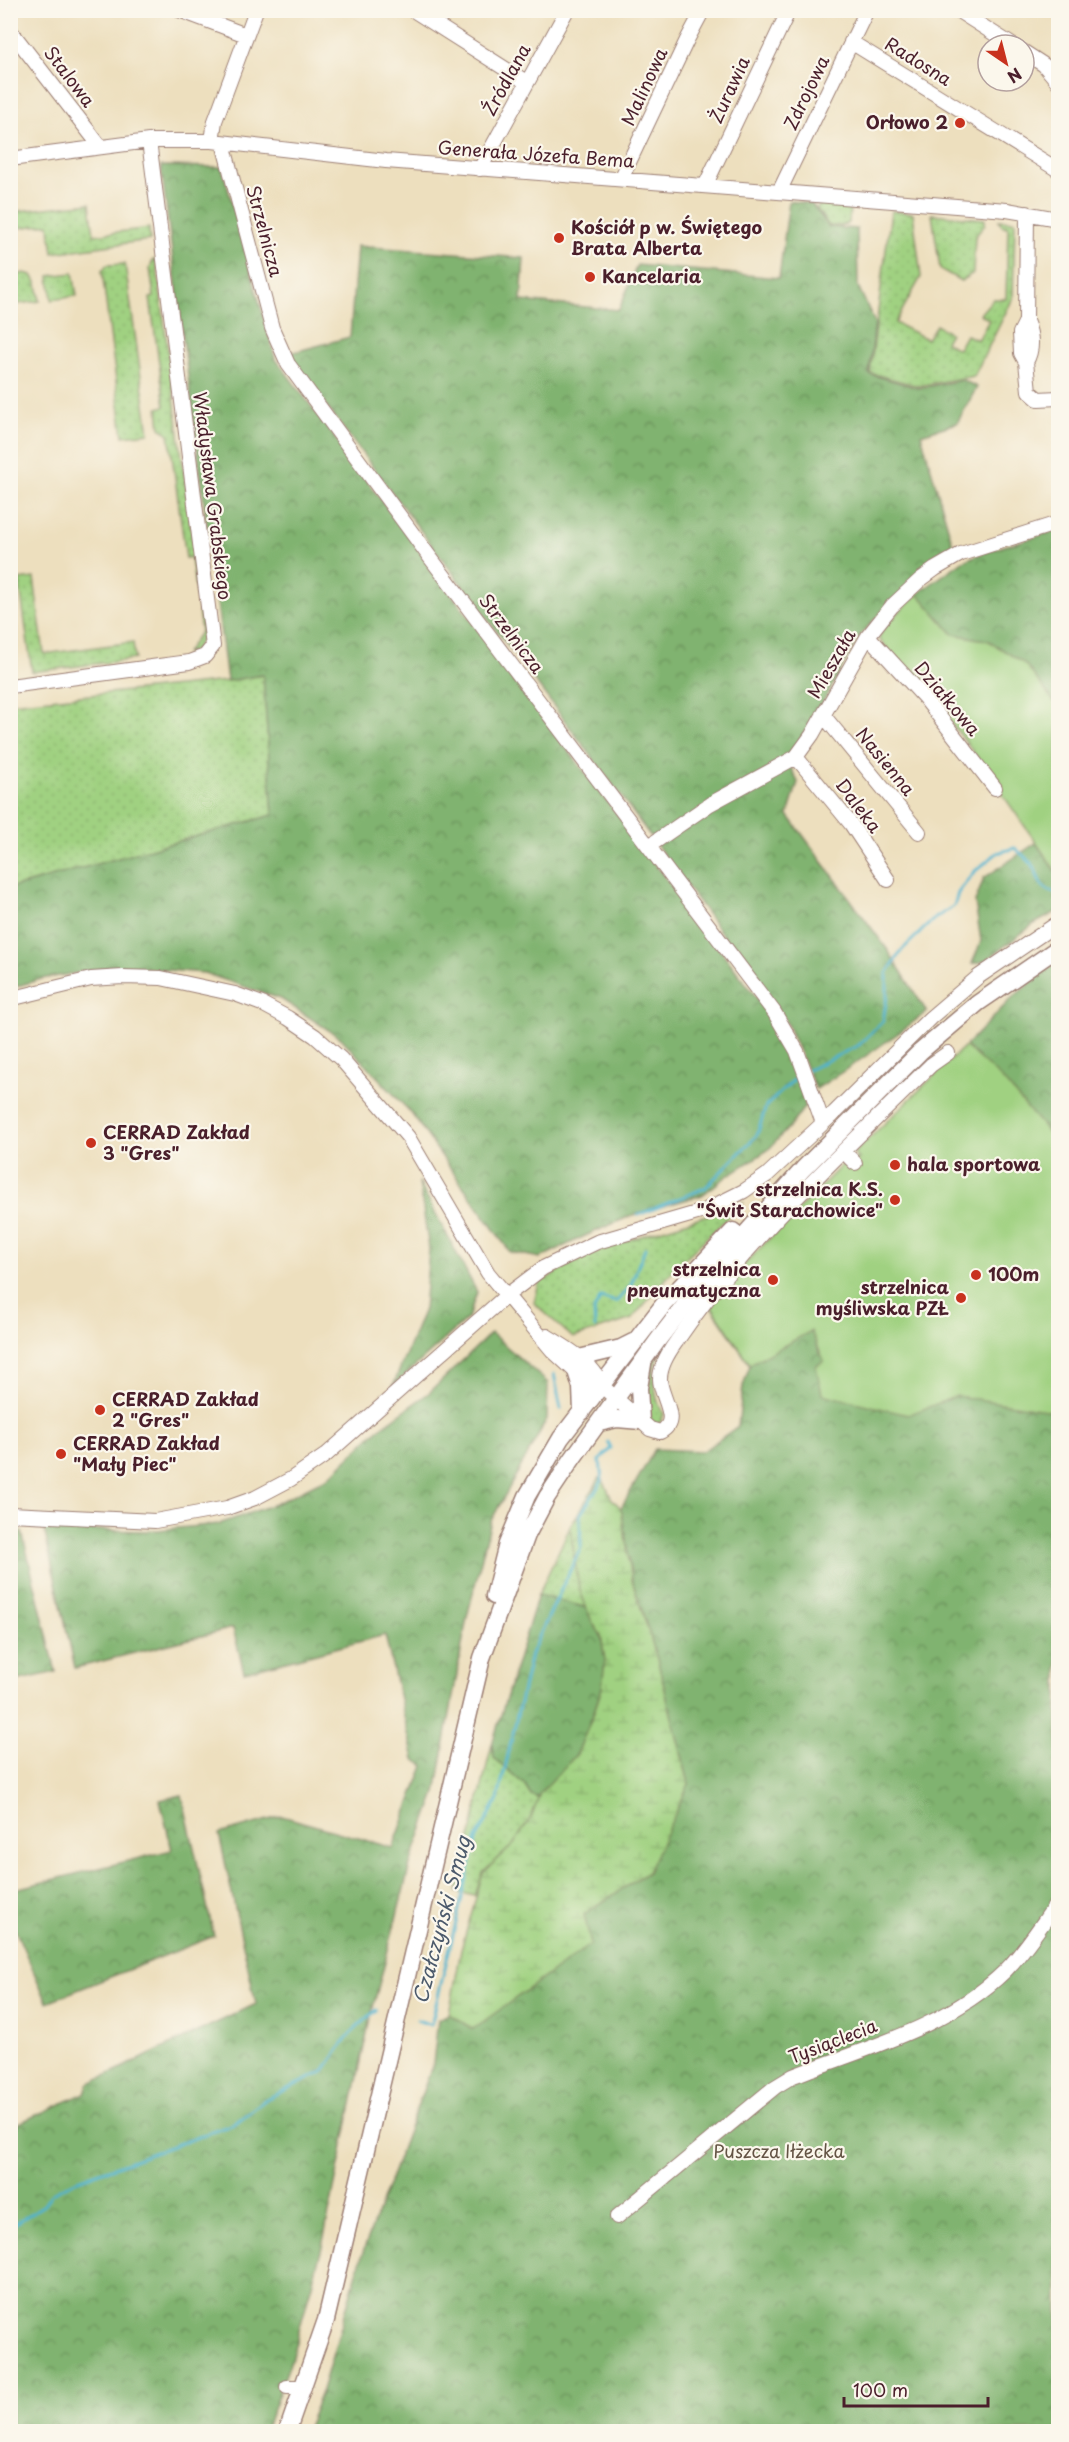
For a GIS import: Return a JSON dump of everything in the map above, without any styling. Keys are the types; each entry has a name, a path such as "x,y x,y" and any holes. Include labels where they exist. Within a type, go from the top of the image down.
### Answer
{"main road":[{"path":"287,2432 295,2387 317,2363 484,1649 489,1617 507,1544 527,1496 561,1438 664,1304 705,1259 749,1215 802,1169 920,1052 978,1002 1059,948"},
{"path":"484,1649 527,1535 547,1497 645,1358 705,1279 802,1169"},
{"path":"582,1412 577,1364 634,1342"},
{"path":"599,1423 617,1419 641,1421 639,1388 645,1358"}],"street":[{"path":"179,10 246,35"},
{"name":"Strzelnicza","path":"256,10 215,121 217,142 272,328 288,364 429,556 774,1012 790,1037 824,1123"},
{"path":"413,10 526,82"},
{"name":"Źródlana","path":"480,169 567,10"},
{"name":"Malinowa","path":"621,179 703,10"},
{"name":"Żurawia","path":"705,186 789,10"},
{"name":"Zdrojowa","path":"779,192 867,10"},
{"path":"957,10 993,33"},
{"name":"Stalowa","path":"10,30 100,146"},
{"name":"Radosna","path":"851,42 1059,170"},
{"path":"1036,60 1059,81"},
{"name":"Generała Józefa Bema","path":"10,159 149,141 217,142 351,158 1027,213 1059,219"},
{"name":"Władysława Grabskiego","path":"10,686 194,661 206,656 213,646 149,141"},
{"path":"1027,213 1026,321 1032,333 1031,353 1026,362 1028,388 1031,394 1038,399 1059,398"},
{"name":"Mieszała","path":"650,846 710,804 796,757 868,636 897,601 935,568 984,546 1059,523"},
{"name":"Działkowa","path":"868,636 924,697 995,788"},
{"name":"Nasienna","path":"823,715 919,832"},
{"name":"Daleka","path":"796,757 851,824 888,880"},
{"path":"10,1514 155,1521 200,1514 255,1498 291,1479 326,1455 506,1296 543,1268 570,1253 597,1242 704,1211 744,1191 767,1176 930,1018 978,977 1059,923"},
{"path":"10,999 91,979 161,978 235,994 262,1004 288,1018 315,1036 341,1059 408,1137 468,1242 506,1296 552,1350 577,1364 587,1382 602,1386 641,1421 660,1432 668,1427 670,1413 662,1396 660,1377 666,1358 734,1263 843,1151 931,1065 948,1053"},
{"path":"843,1151 855,1163"},
{"name":"Tysiąclecia","path":"617,2217 775,2087 793,2076 933,2022 963,2003 1006,1969 1059,1902"}],"green space":[{"path":"161,166 222,167 275,358 580,766 779,1027 798,1064 805,1106 768,1150 702,1195 635,1214 540,1258 510,1252 411,1113 341,1038 281,999 204,973 117,966 41,979 11,988 11,888 273,815 263,675 227,681"},
{"path":"789,201 812,204 829,227 857,229 858,286 875,323 869,374 918,388 963,380 977,387 957,423 921,434 955,552 890,602 859,637 812,722 787,760 798,782 788,815 887,949 927,1012 816,1089 785,1020 596,762 287,354 350,337 357,246 524,258 521,301 619,310 637,265 779,278"},
{"path":"90,203 94,235 149,228 150,240 53,253 49,224 11,229 11,212"},
{"path":"820,203 850,206 849,223 829,226 817,209"},
{"path":"891,211 913,213 921,277 895,323 927,339 936,325 950,333 945,342 958,349 966,335 978,340 989,320 980,314 993,299 1006,299 1008,227 1002,226 999,220 1015,221 1013,298 974,376 918,386 870,373"},
{"path":"932,214 985,219 985,224 975,237 973,273 961,281 940,269"},
{"path":"153,260 156,260 205,633 194,651 186,653 201,631 191,557 186,558 169,434 160,428 158,408 165,406 150,298 154,297 150,268"},
{"path":"125,264 149,433 123,436 102,271 107,265"},
{"path":"24,273 32,275 37,284 40,301 11,305 11,277"},
{"path":"73,273 77,296 52,300 49,276"},
{"path":"1058,530 1058,707 1025,664 989,641 953,634 917,594 963,561"},
{"path":"34,578 44,654 133,642 135,659 32,672 19,580"},
{"path":"918,594 953,634 989,641 1025,664 1058,707 1058,874 964,739 879,639 889,622"},
{"path":"263,675 273,815 11,888 11,703 227,681"},
{"path":"1036,843 1058,874 1058,911 1034,924 985,961 972,964 981,941 975,902 984,878"},
{"name":"Puszcza Iłżecka","path":"1058,961 1058,2431 305,2432 322,2390 364,2249 433,2064 438,2019 449,2014 473,2029 584,1914 607,1898 689,1784 656,1655 632,1580 621,1508 655,1449 703,1451 738,1426 743,1386 750,1365 708,1302 771,1300 823,1339 816,1343 824,1361 978,1057 965,1046 1013,997"},
{"path":"965,1046 1002,1079 1051,1136 1058,1148 1058,1393 1052,1411 957,1396 908,1415 822,1394 816,1366 824,1361 811,1331 750,1364 708,1301 847,1160 859,1159 854,1153"},
{"path":"419,1182 477,1292 468,1318 393,1386 424,1309 429,1249"},
{"path":"744,1202 676,1267 632,1319 573,1338 534,1303 539,1283 581,1259 626,1241"},
{"path":"491,1333 548,1383 547,1419 491,1521 467,1617 436,1793 411,1861 369,2023 321,2251 291,2360 265,2431 11,2431 10,2127 85,2093 88,2084 256,2004 219,1834 282,1816 393,1848 424,1766 414,1759 385,1635 244,1672 233,1628 75,1668 44,1529 148,1531 219,1524 275,1504 329,1477 376,1431 430,1392"},
{"path":"660,1347 653,1372 656,1373 657,1399 664,1414 660,1423 656,1424 650,1421 644,1410 650,1386 650,1367"},
{"path":"601,1476 612,1499 621,1508 632,1580 656,1655 689,1784 648,1872 584,1914 591,1944 473,2029 449,2014 461,1950 483,1873 514,1844 532,1816 540,1793 577,1754 602,1688 605,1660 601,1635 592,1622 579,1588 570,1527"},
{"path":"570,1527 579,1588 587,1608 538,1595"},
{"path":"10,1532 22,1532 56,1672 11,1682"},
{"path":"538,1595 587,1608 601,1635 605,1660 602,1688 577,1754 539,1798 531,1795 525,1785 494,1758 492,1744"},
{"path":"492,1744 495,1758 525,1785 531,1795 539,1798 532,1816 514,1844 483,1873 475,1896 457,1892"},
{"path":"182,1795 214,1936 47,2002 11,1920 11,1890 172,1850 160,1800"}],"waterway":[{"name":"Czałczyński Smug","path":"808,1070 859,1045 883,1021 887,996 887,973 902,950 934,919 954,906 958,893 974,872 997,853 1015,848 1034,867 1041,884 1058,894"},
{"name":"Czałczyński Smug","path":"638,1215 705,1188 757,1135 766,1106 799,1075"},
{"name":"Czałczyński Smug","path":"595,1327 594,1310 601,1297 616,1302 630,1287 645,1248"},
{"name":"Czałczyński Smug","path":"554,1374 561,1409"},
{"name":"Czałczyński Smug","path":"417,2020 431,2025 476,1840 498,1799 531,1654 581,1547 580,1515 602,1481 600,1460 611,1448 608,1442"},
{"name":"Czałczyński Smug","path":"10,2227 44,2205 52,2193 75,2181 234,2124 266,2099 323,2072 350,2034 376,2010"}],"place":[{"name":"Orłowo 2","path":"960,123"},
{"name":"Kościół p w. Świętego Brata Alberta","path":"559,238"},
{"name":"Kancelaria","path":"590,277"},
{"name":"CERRAD Zakład 3 \"Gres\"","path":"91,1143"},
{"name":"hala sportowa","path":"895,1165"},
{"name":"strzelnica K.S. \"Świt Starachowice\"","path":"895,1200"},
{"name":"100m","path":"976,1275"},
{"name":"strzelnica pneumatyczna","path":"773,1280"},
{"name":"strzelnica myśliwska PZŁ","path":"961,1298"},
{"name":"CERRAD Zakład 2 \"Gres\"","path":"100,1410"},
{"name":"CERRAD Zakład \"Mały Piec\"","path":"61,1454"}]}
